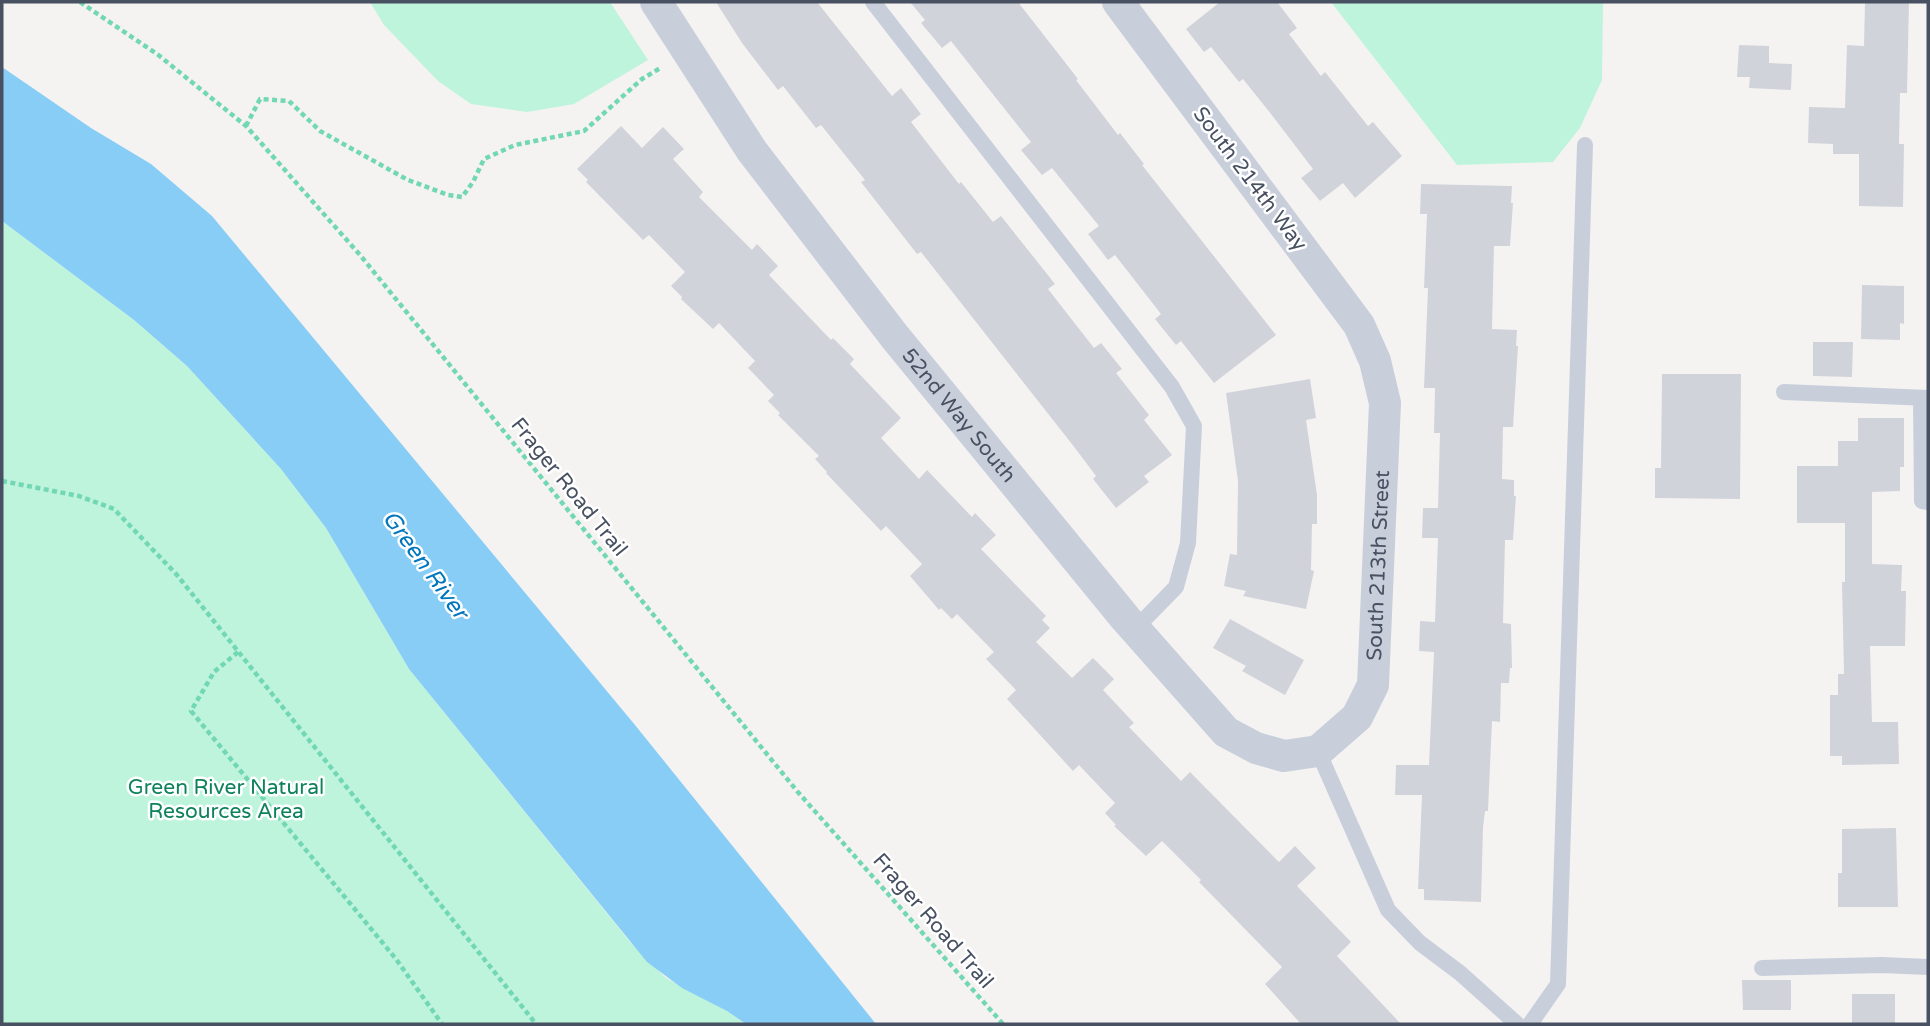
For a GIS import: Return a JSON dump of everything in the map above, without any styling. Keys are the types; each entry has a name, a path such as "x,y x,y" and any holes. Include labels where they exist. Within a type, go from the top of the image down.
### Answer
{"street":[{"name":"52nd Way South","path":"656,2 752,151 895,337 1135,629 1226,732 1256,748 1284,756 1318,751"},
{"name":"South 214th Way","path":"1118,2 1359,325 1375,360"},
{"name":"South 213th Street","path":"1318,751 1357,717 1373,685 1385,403 1375,360"}],"lane":[{"path":"873,2 1172,387 1194,426 1188,544 1176,587 1135,629"},
{"path":"1531,1024 1558,984 1585,145"},
{"path":"1784,392 1924,398 1922,501 1928,502"},
{"path":"1318,751 1388,910 1420,943 1460,973 1517,1024"},
{"path":"1762,968 1882,965 1928,967"}],"path":[{"name":"Frager Road Trail","path":"80,2 157,54 246,126 360,255 797,791 1003,1024"},
{"path":"246,126 260,99 289,101 320,131 408,180 448,195 462,197 473,183 484,159 515,145 584,131 642,79 689,52"},
{"path":"2,481 79,496 114,509 177,575 536,1024"},
{"path":"238,652 214,672 191,711 396,959 442,1024"}],"green space":[{"path":"370,2 610,2 648,60 574,104 527,112 471,104 438,81 384,25"},
{"path":"1331,2 1603,2 1602,80 1580,128 1553,162 1457,165"},
{"name":"Green River Natural Resources Area","path":"2,221 134,320 187,366 281,469 326,528 409,669 630,942 666,978 746,1024 2,1024"}],"water":[{"name":"Green River","path":"2,67 91,128 151,164 212,216 635,725 876,1024 746,1024 682,988 647,962 409,669 326,528 281,469 187,366 134,320 2,221"}],"building":[{"path":"716,2 817,2 892,96 901,88 921,114 911,122 959,184 961,182 993,222 1001,216 1055,284 1048,289 1094,348 1101,343 1122,369 1116,373 1149,415 1144,420 1172,455 1144,476 1149,482 1116,508 1093,479 1096,476 1075,448 921,252 917,254 861,182 865,180 821,125 816,128 783,86 778,90 742,43"},
{"path":"910,2 1018,2 1118,135 1120,133 1144,164 1142,165 1276,335 1214,383 1181,341 1176,345 1155,319 1161,314 1115,255 1108,260 1088,234 1099,226 1052,168 1042,175 1021,150 1031,142 951,41 942,48 921,23 925,20"},
{"path":"1220,2 1277,2 1297,28 1289,34 1321,76 1325,72 1368,126 1373,122 1402,156 1355,198 1343,183 1320,201 1301,178 1313,169 1271,114 1243,79 1239,82 1211,47 1204,52 1186,29"},
{"path":"1865,2 1909,2 1907,93 1900,93 1899,144 1904,144 1903,207 1859,206 1859,154 1833,154 1833,144 1808,143 1809,107 1845,108 1847,45 1864,46"},
{"path":"1739,45 1769,46 1769,63 1792,64 1791,90 1749,88 1750,77 1737,77"},
{"path":"621,126 642,148 663,127 684,149 673,159 703,192 699,197 752,250 757,244 778,266 769,275 831,340 833,338 854,359 850,364 901,418 881,438 919,479 927,470 972,517 975,513 996,535 981,549 1046,616 1042,620 1050,628 1036,642 1072,678 1093,658 1114,679 1103,690 1134,723 1129,727 1181,781 1190,772 1279,862 1295,846 1316,868 1297,886 1351,942 1337,956 1401,1024 1301,1024 1265,984 1282,967 1199,882 1201,880 1162,841 1146,856 1114,826 1116,825 1105,813 1115,803 1079,765 1073,771 1007,699 1016,690 986,659 994,652 957,614 952,619 941,608 939,610 910,576 922,564 886,526 881,531 826,473 815,459 819,456 778,415 780,413 768,401 774,395 748,368 755,361 719,323 713,329 681,299 671,286 685,272 649,235 643,240 586,182 588,180 577,169"},
{"path":"1421,184 1512,186 1510,246 1494,246 1492,329 1517,330 1518,346 1513,427 1503,427 1502,479 1514,480 1516,496 1513,540 1505,540 1503,623 1511,624 1512,668 1509,683 1501,683 1500,722 1492,721 1488,811 1485,811 1483,827 1481,902 1424,900 1424,889 1418,889 1422,795 1395,795 1396,765 1429,765 1434,652 1419,651 1420,621 1435,622 1438,538 1422,538 1423,508 1438,508 1440,433 1434,433 1435,388 1424,388 1428,288 1424,288 1427,214 1420,214"},
{"path":"1862,285 1904,286 1904,324 1900,323 1900,340 1861,339"},
{"path":"1813,342 1853,342 1852,377 1813,376"},
{"path":"1662,374 1741,374 1740,499 1655,498 1655,468 1661,468"},
{"path":"1310,379 1316,418 1306,420 1317,495 1317,524 1312,524 1311,570 1314,571 1306,609 1243,596 1246,591 1224,586 1230,554 1237,555 1238,481 1226,393"},
{"path":"1858,418 1904,418 1904,467 1900,467 1900,491 1872,492 1872,564 1902,565 1901,591 1906,591 1905,646 1870,646 1872,722 1898,722 1899,764 1842,765 1842,756 1830,756 1830,695 1838,695 1838,674 1844,674 1842,582 1845,582 1845,523 1797,523 1797,466 1838,466 1838,441 1858,441"},
{"path":"1230,619 1304,660 1285,695 1242,671 1246,666 1213,648"},
{"path":"1896,828 1898,907 1838,907 1838,873 1842,873 1842,829"},
{"path":"1742,980 1791,980 1791,1010 1743,1010"},
{"path":"1852,994 1895,994 1895,1024 1852,1024"}]}
